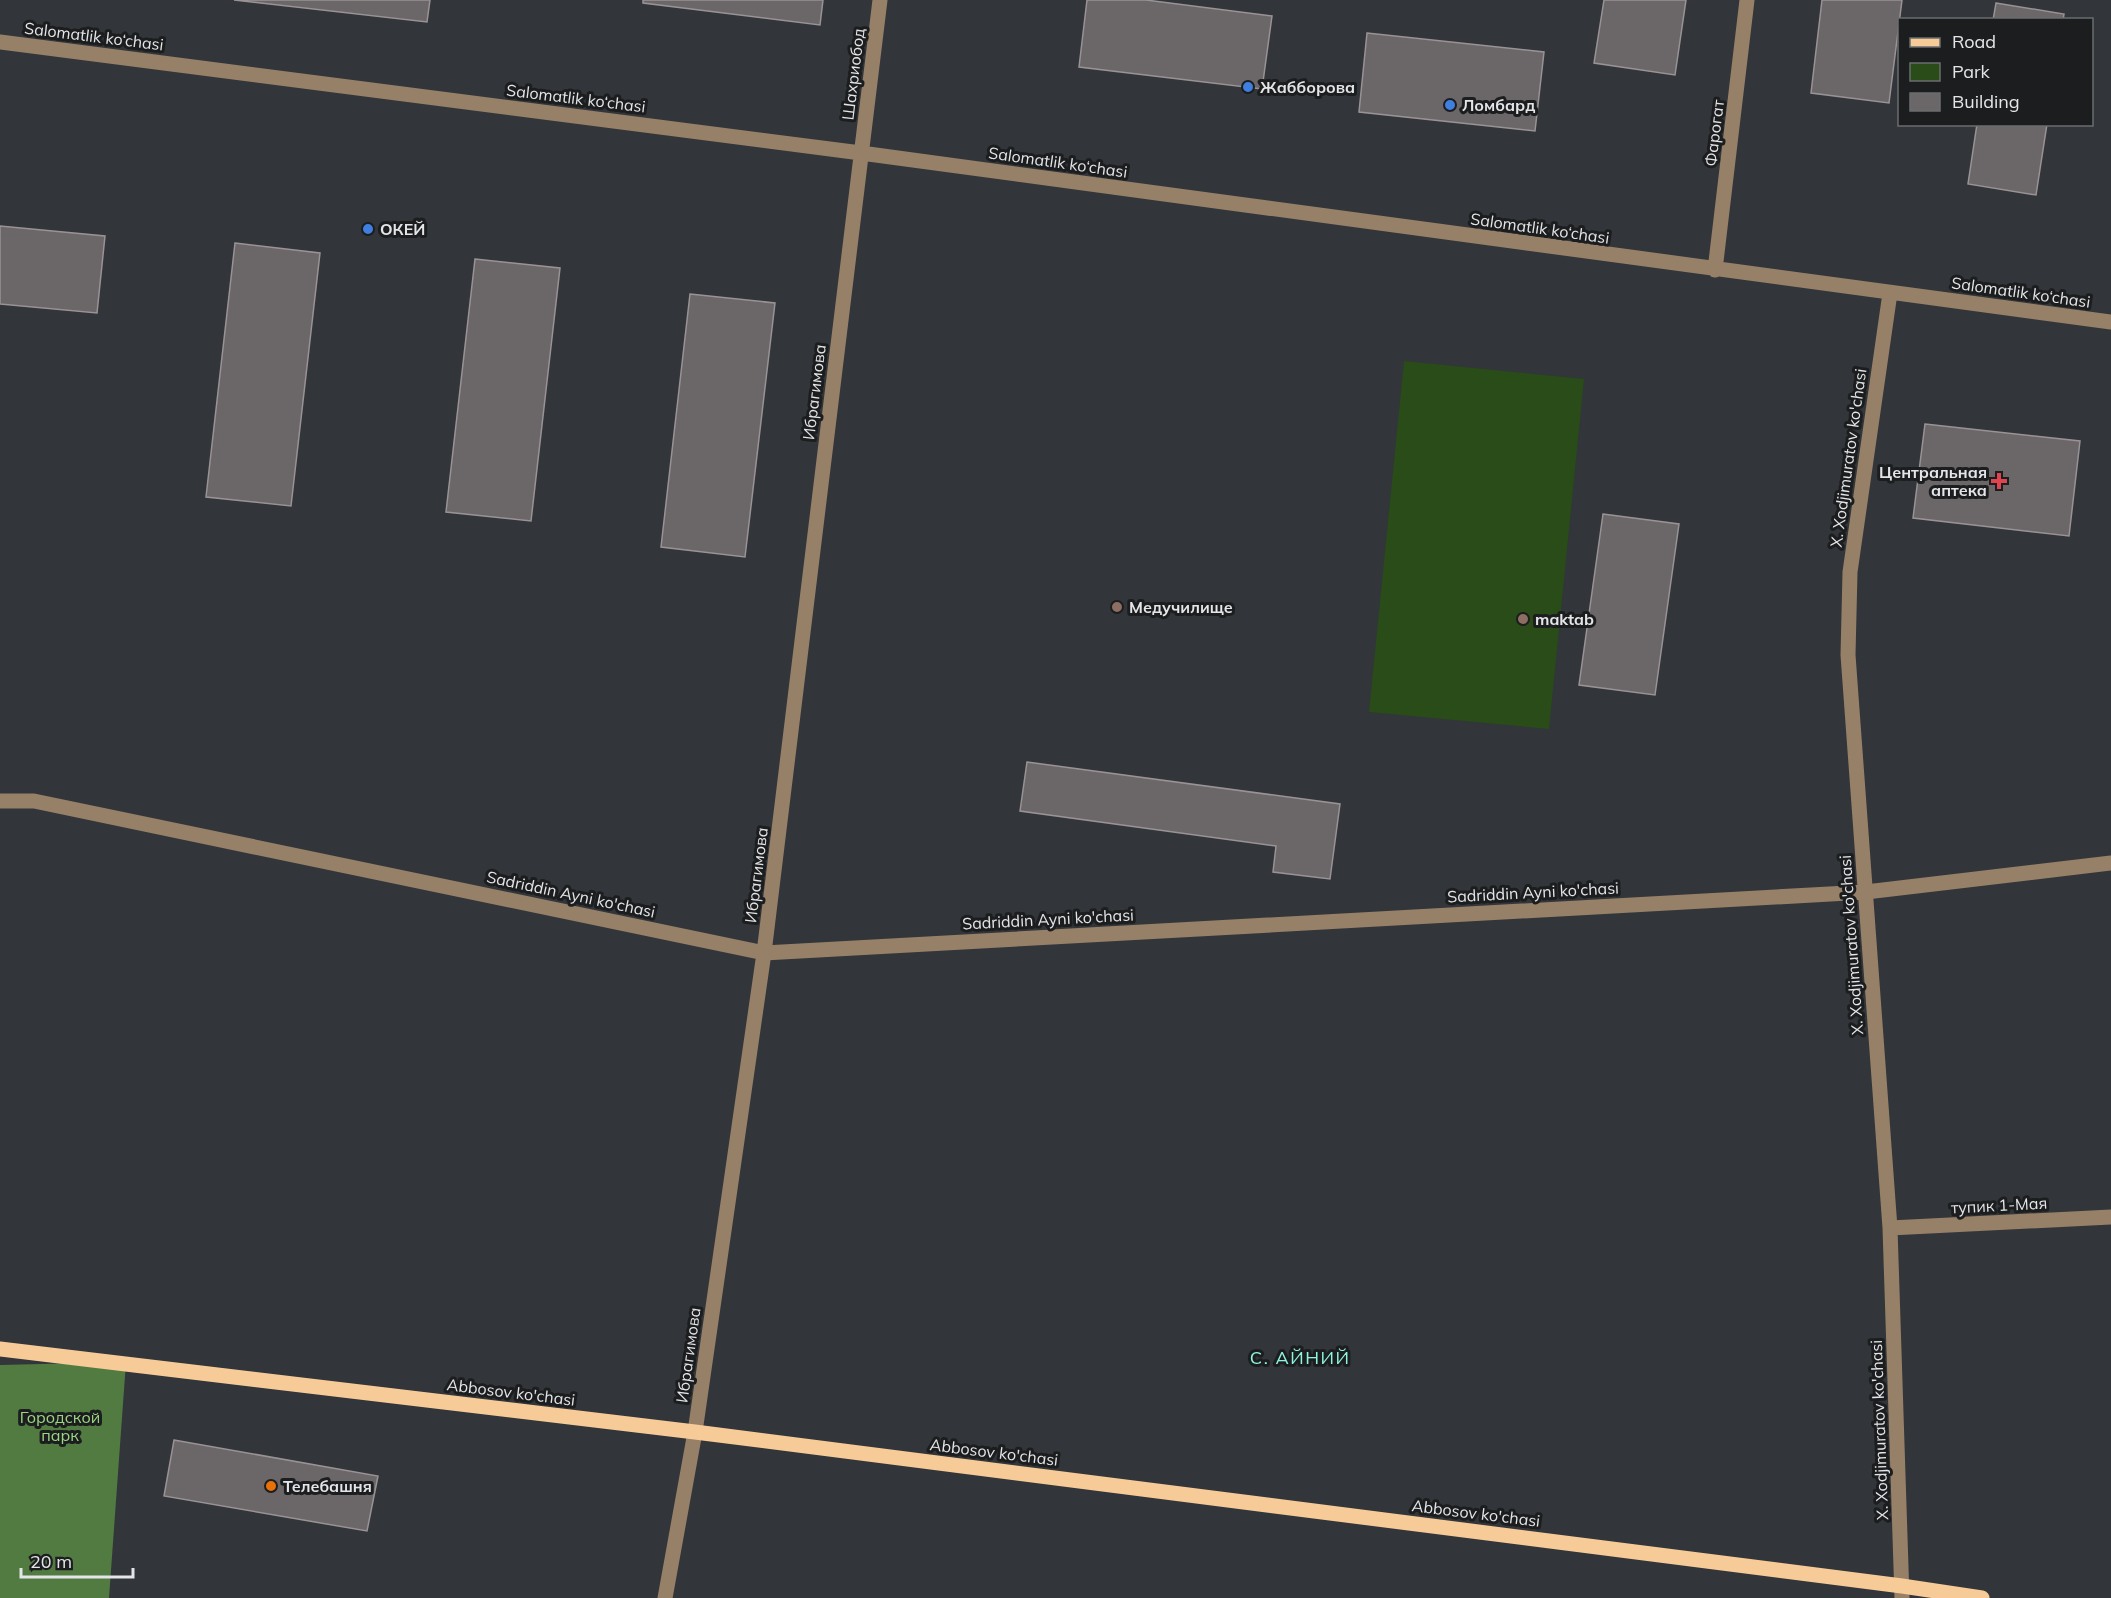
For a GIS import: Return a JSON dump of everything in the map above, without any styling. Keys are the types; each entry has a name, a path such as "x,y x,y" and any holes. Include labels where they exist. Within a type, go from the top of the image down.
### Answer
{"main road":[{"name":"Abbosov ko'chasi","path":"0,1349 695,1432 1902,1592 1982,1598"}],"street":[{"name":"Шахриобод","path":"861,153 880,0"},
{"name":"Фарогат","path":"1716,270 1748,0"},
{"name":"Salomatlik ko‘chasi","path":"0,42 861,153 2111,322"},
{"name":"Ибрагимова","path":"665,1598 695,1432 764,953 861,153"},
{"name":"X. Xodjimuratov ko'chasi","path":"1890,293 1850,572 1848,655 1890,1228 1902,1592"},
{"name":"Sadriddin Ayni ko'chasi","path":"0,801 33,801 764,953 1866,892 2111,863"},
{"name":"тупик 1-Мая","path":"1890,1228 2111,1217"}],"green space":[{"path":"1404,361 1584,379 1549,729 1369,712"},
{"name":"Городской парк","path":"126,1362 109,1598 0,1598 0,1365"}],"building":[{"path":"234,0 430,0 427,22"},
{"path":"643,0 823,0 820,25 643,3"},
{"path":"1087,0 1146,0 1272,16 1262,89 1079,67"},
{"path":"1604,0 1686,0 1675,75 1594,63"},
{"path":"1822,0 1902,0 1889,103 1811,93"},
{"path":"1996,3 2064,14 2063,18 1993,18"},
{"path":"1367,33 1544,52 1535,131 1359,112"},
{"path":"1977,126 2047,126 2036,195 1968,184"},
{"path":"0,226 105,236 97,313 0,304"},
{"path":"235,243 320,253 291,506 206,497"},
{"path":"475,259 560,268 531,521 446,512"},
{"path":"690,294 775,303 745,557 661,547"},
{"path":"1925,424 2080,441 2069,536 1913,518"},
{"path":"1603,514 1679,524 1655,695 1579,685"},
{"path":"1027,762 1340,804 1330,879 1273,872 1276,846 1020,811"},
{"name":"Телебашня","path":"174,1440 378,1476 367,1531 164,1496"}],"place":[{"name":"Жабборова","path":"1248,87"},
{"name":"Ломбард","path":"1450,105"},
{"name":"ОКЕЙ","path":"368,229"},
{"name":"Центральная аптека","path":"1999,481"},
{"name":"Медучилище","path":"1117,607"},
{"name":"maktab","path":"1523,619"},
{"name":"Телебашня","path":"271,1486"}],"district":[{"name":"С. АЙНИЙ","path":"1300,1358"}]}
